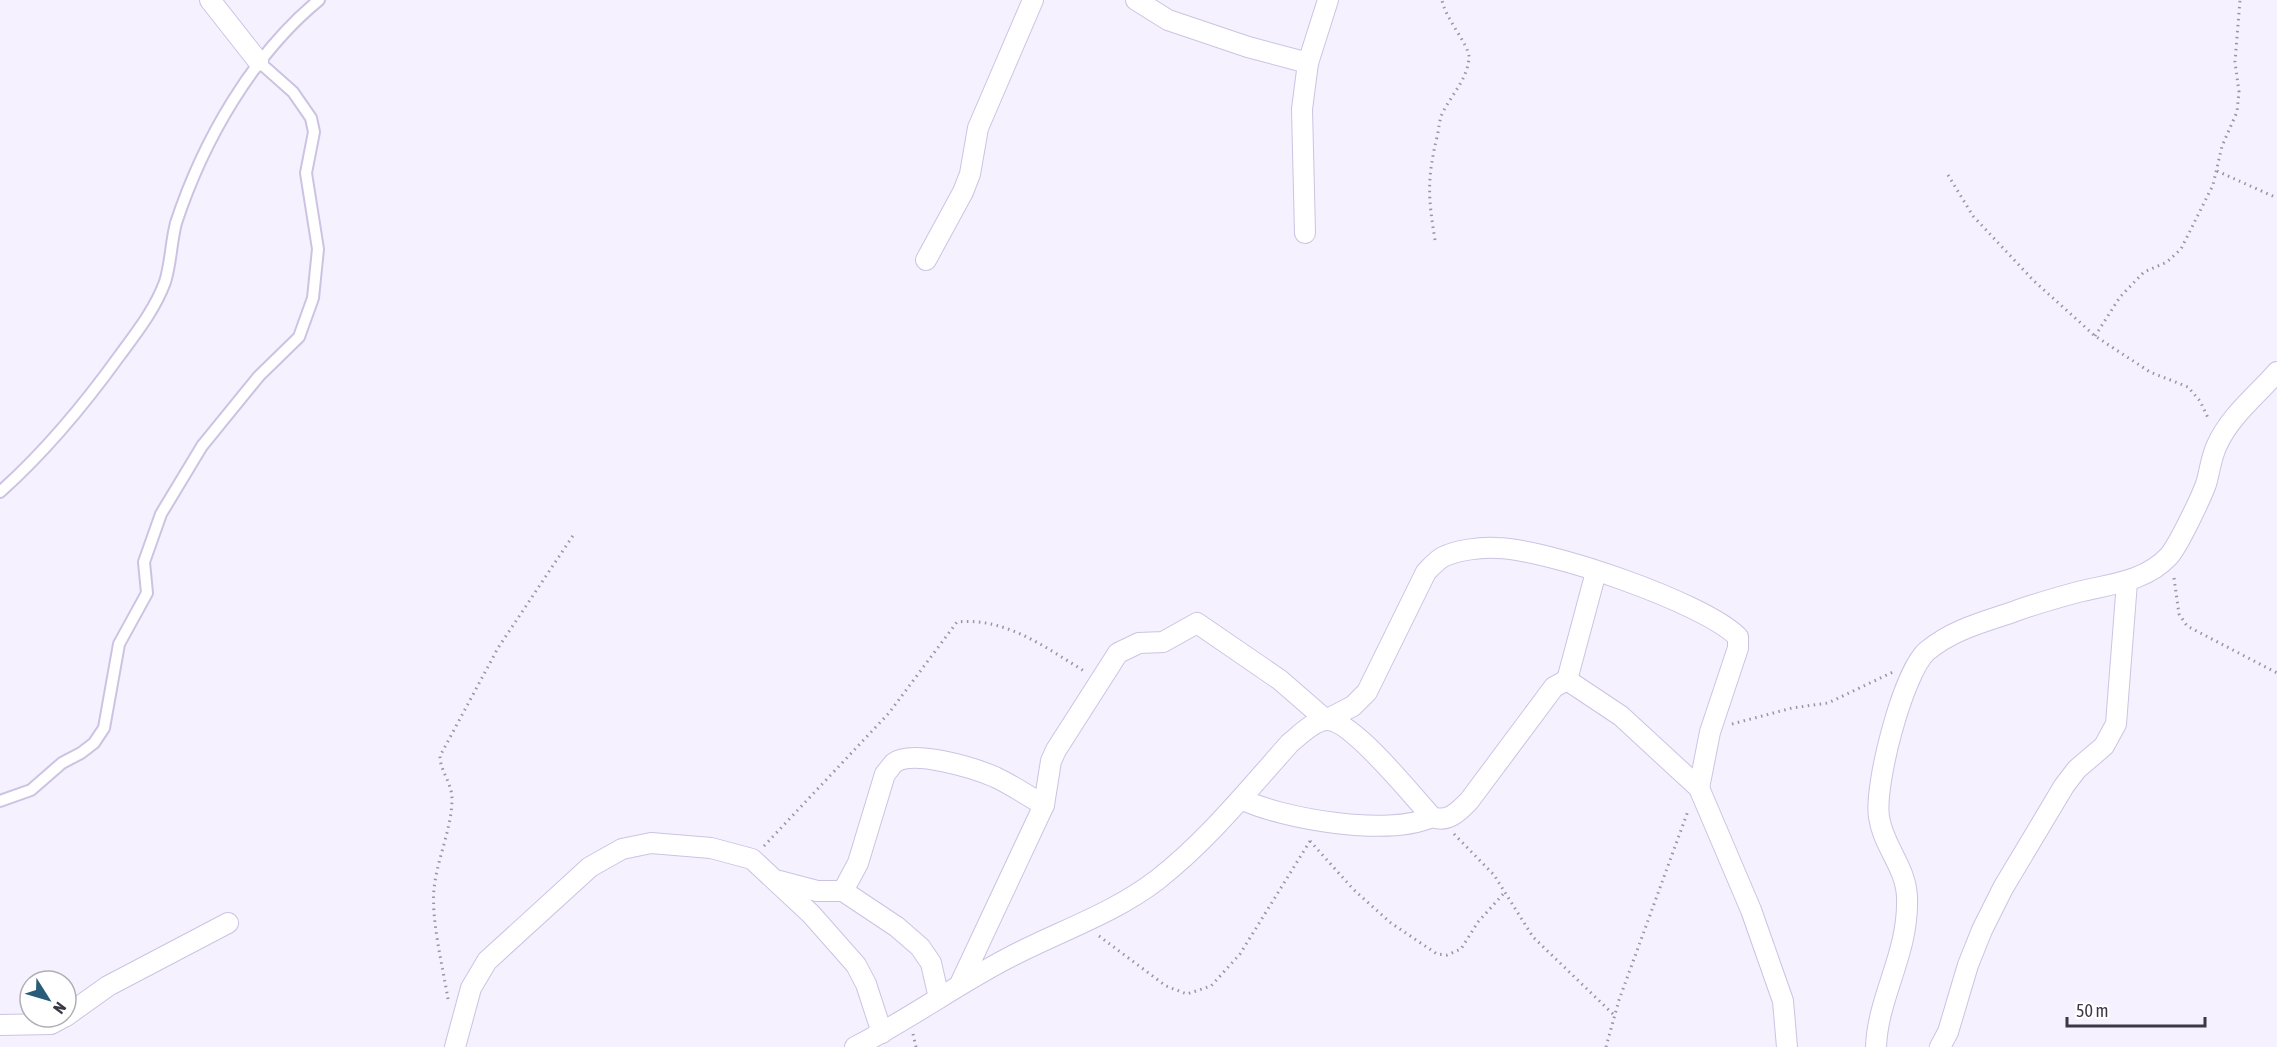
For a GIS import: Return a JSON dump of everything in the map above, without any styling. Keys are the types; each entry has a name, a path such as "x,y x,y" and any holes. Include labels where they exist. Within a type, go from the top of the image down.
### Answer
{"street":[{"path":"210,0 258,61"},
{"path":"926,260 963,192 970,174 978,128 1033,0"},
{"path":"1136,0 1168,20 1248,47 1308,63"},
{"path":"1305,233 1301,150 1302,109 1308,63 1328,0"},
{"path":"1876,1047 1878,1027 1901,956 1906,928 1907,897 1904,874 1879,817 1880,785 1907,681 1917,662 1943,639 1969,627 2033,604 2127,582 2150,572 2174,547 2205,487 2217,445 2238,413 2277,372"},
{"path":"855,1047 882,1033 962,982 1116,906 1156,881 1194,848 1290,743 1307,728 1353,706 1367,692 1426,572 1442,557 1494,548 1526,550 1685,604 1728,627 1738,637 1738,648 1710,732 1699,788"},
{"path":"1240,799 1283,815 1379,826 1401,826 1455,815 1469,801 1554,687 1567,680 1596,572"},
{"path":"1940,1047 1948,1032 1982,930 2003,888 2064,786 2077,769 2104,746 2116,724 2127,582"},
{"path":"962,982 1044,805 1051,761 1056,750 1099,680 1118,653 1129,646 1162,642 1197,623 1280,680 1326,720 1339,724 1372,750 1436,819"},
{"path":"1567,680 1621,716 1699,788 1751,910 1783,1001 1787,1047"},
{"path":"843,891 858,863 885,774 894,763 906,758 924,758 960,766 995,777 1044,805"},
{"path":"455,1047 471,988 487,961 590,867 622,849 651,843 711,848 752,859 778,881 856,965 866,984 882,1033"},
{"path":"778,881 817,891 843,891 897,927 920,947 931,963 939,998"},
{"path":"78,1007 108,986 228,923"},
{"path":"0,1024 18,1024"}],"lane":[{"path":"0,492 35,460 70,420 146,320 165,281 175,227 195,169 258,61 290,24 319,0"},
{"path":"0,801 31,790 62,763 88,748 104,728 119,644 147,593 144,562 161,514 202,446 259,376 298,337 313,298 318,249 306,173 314,132 311,118 293,92 258,61"}],"path":[{"path":"1436,240 1428,198 1432,158 1441,117 1464,78 1469,58 1468,50 1455,32 1442,0"},
{"path":"2095,336 2120,297 2144,272 2167,262 2181,249 2213,185 2222,146 2236,112 2239,92 2235,62 2240,0"},
{"path":"2217,171 2277,198"},
{"path":"1948,175 1973,216 2033,280 2095,336 2150,372 2188,387 2200,401 2217,445"},
{"path":"450,1010 434,893 438,861 452,805 452,795 440,766 440,756 498,648 574,534"},
{"path":"2174,547 2179,614 2187,626 2277,673"},
{"path":"752,859 889,713 957,622 977,620 1006,626 1099,680"},
{"path":"1710,732 1792,708 1827,703 1917,662"},
{"path":"1606,1047 1680,828 1699,788"},
{"path":"1283,815 1310,841 1353,890 1391,923 1437,954 1447,955 1461,949 1478,922 1505,892"},
{"path":"1436,819 1494,876 1533,937 1615,1016"},
{"path":"1080,924 1128,956 1166,986 1187,994 1211,986 1240,954 1310,841"}]}
